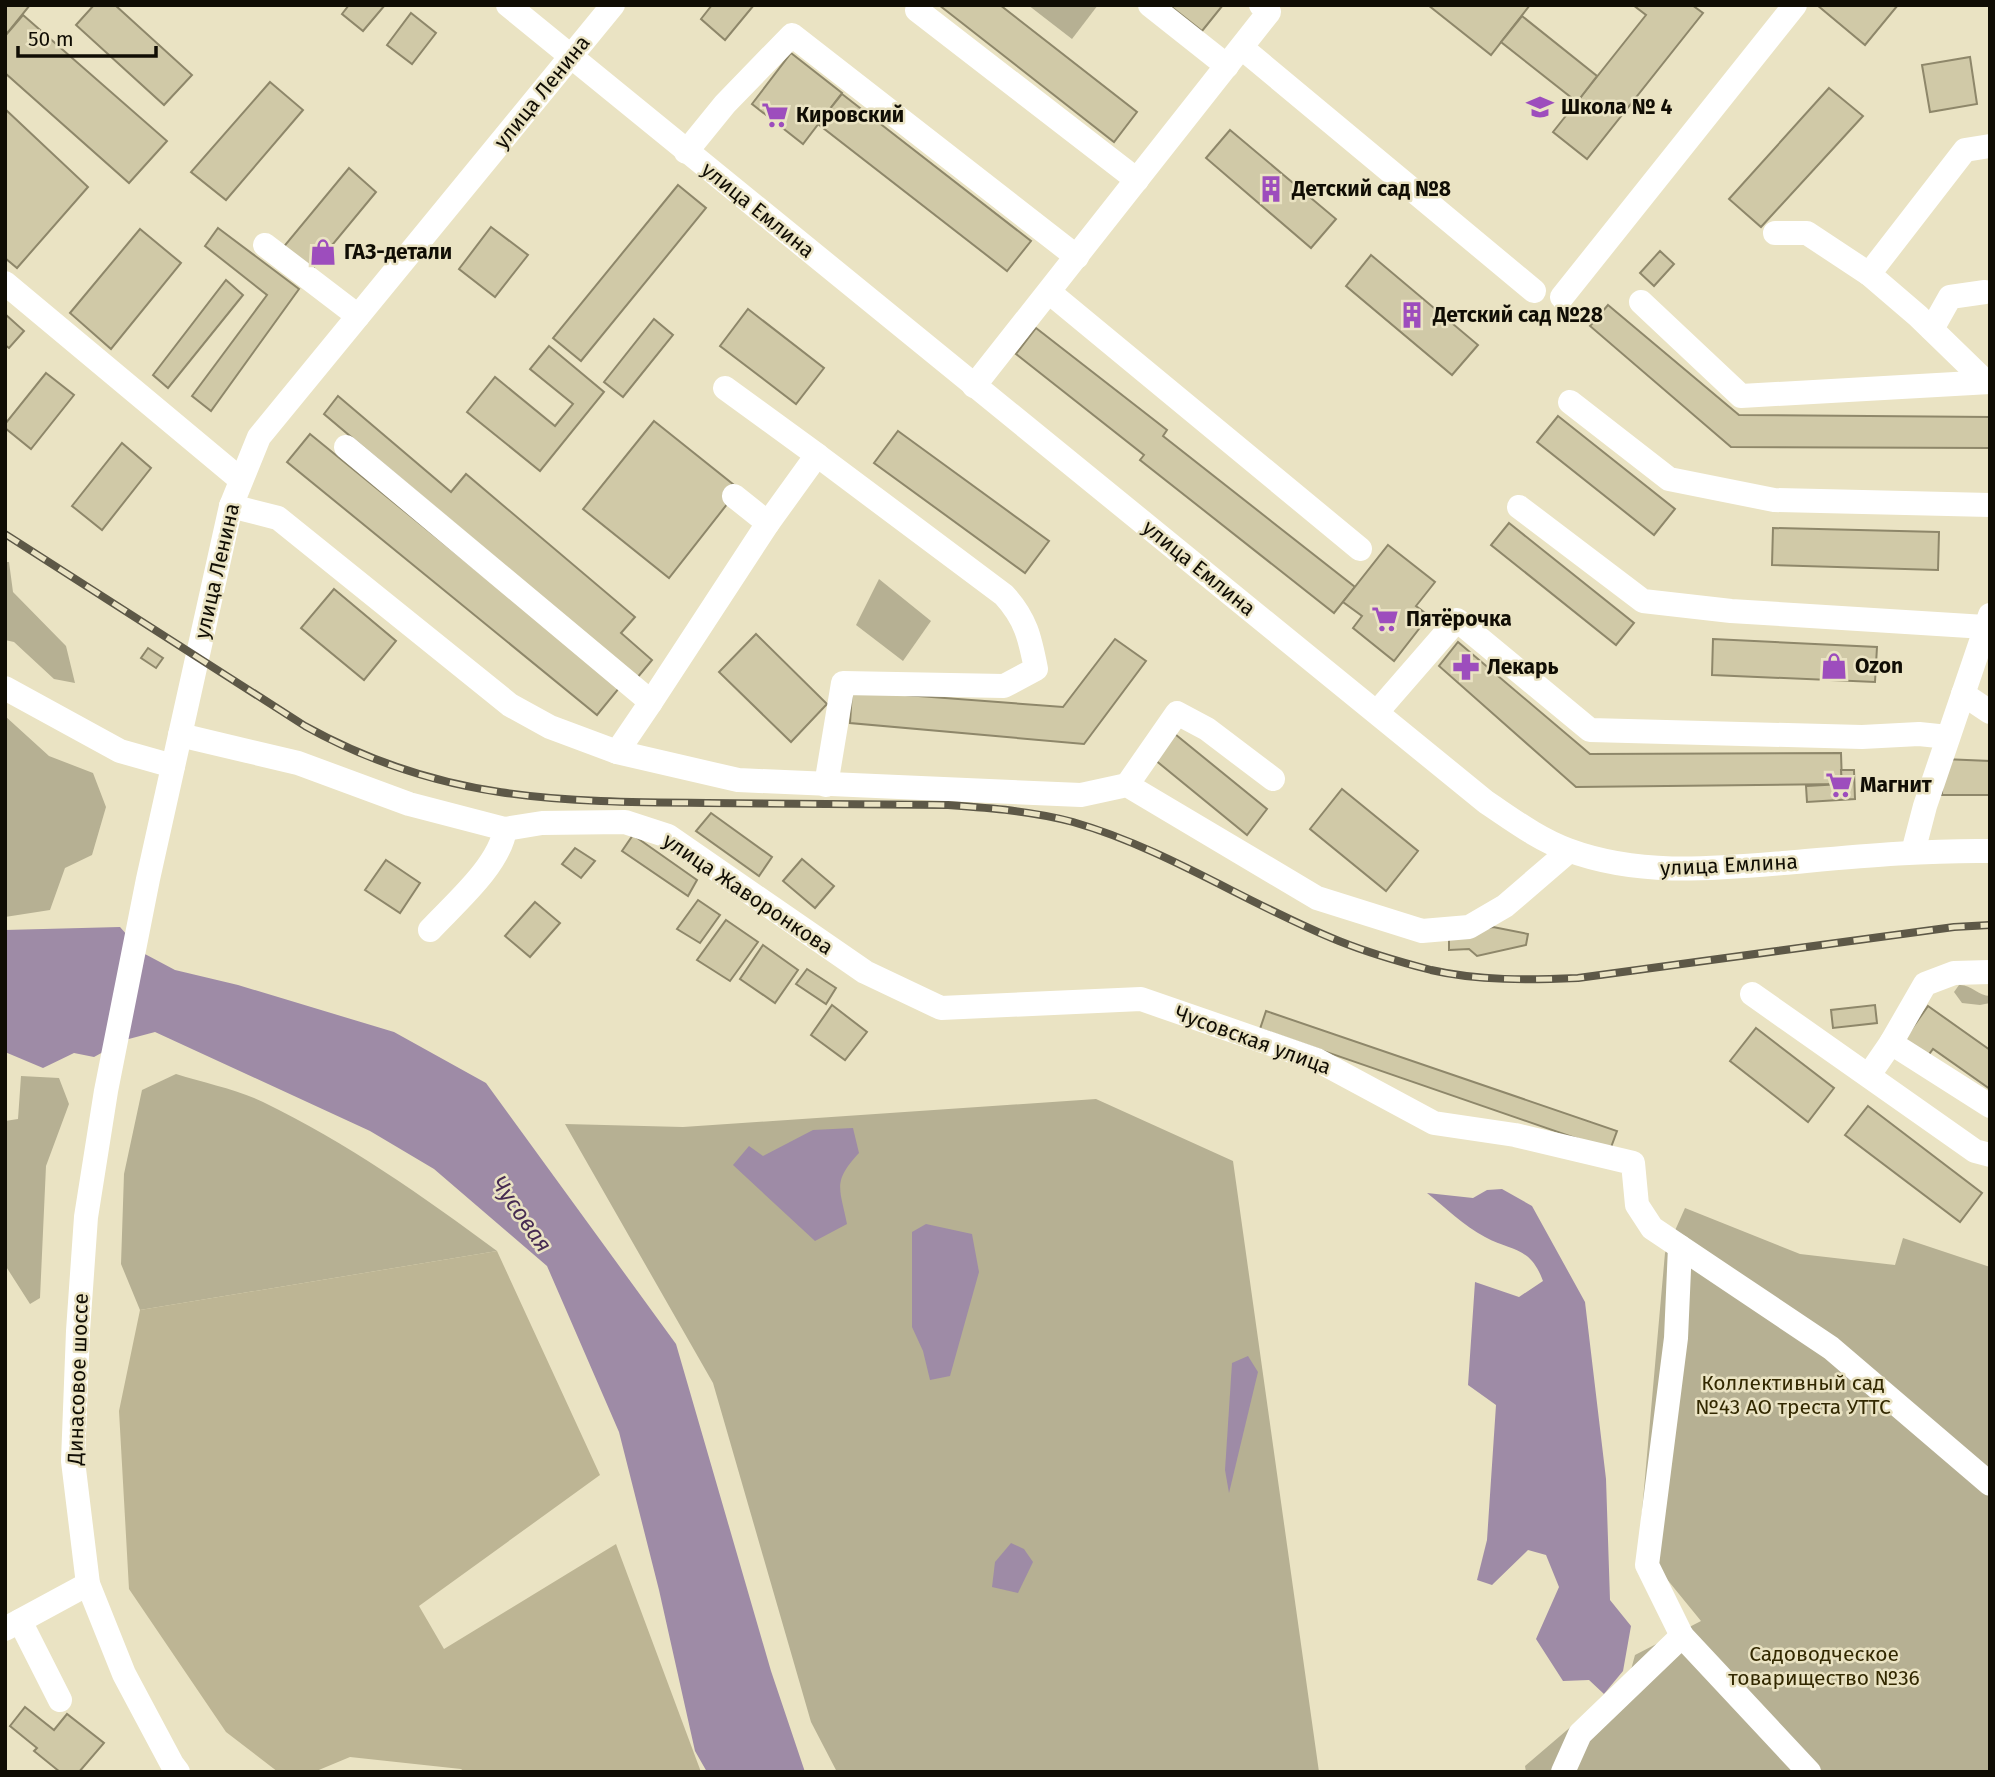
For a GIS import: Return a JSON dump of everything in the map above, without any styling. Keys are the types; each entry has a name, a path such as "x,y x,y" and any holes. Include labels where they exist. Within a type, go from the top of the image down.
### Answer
{"street":[{"name":"улица Емлина","path":"508,5 1486,802 1544,840 1569,851 1622,864 1679,870 1913,852 1990,851"},
{"name":"улица Ленина","path":"541,5 542,35"},
{"name":"улица Ленина","path":"106,1091 148,879 230,506 259,437 614,5"},
{"path":"1150,5 1235,57 1534,291"},
{"path":"1562,297 1794,5"},
{"path":"974,386 1235,57 1265,9"},
{"path":"917,10 1137,180"},
{"path":"686,152 725,104 792,35 1077,257"},
{"path":"1869,274 1965,150 1990,146"},
{"path":"1775,233 1807,233 1869,274 1988,382"},
{"path":"265,245 358,316"},
{"path":"5,283 241,480"},
{"path":"1049,292 1360,549"},
{"path":"1932,329 1950,298 1985,292"},
{"path":"1640,302 1741,396 1988,382"},
{"path":"725,388 1004,595 1017,609 1030,636 1036,669 1004,686 842,682 825,785"},
{"path":"1570,402 1669,479 1774,500 1990,505"},
{"path":"346,447 651,702"},
{"path":"617,752 768,523 817,455"},
{"path":"734,495 768,523"},
{"path":"230,506 278,518 510,705 550,727 617,752 738,780 1081,794 1127,785 1317,898 1422,931 1469,927 1505,906 1569,851"},
{"path":"1519,507 1643,601 1731,611 1987,621 1913,852"},
{"path":"1377,712 1457,620 1590,730 1862,737 1919,734 1948,737"},
{"path":"5,688 120,751 173,766"},
{"path":"1963,694 1990,712"},
{"path":"1127,785 1177,713 1207,729 1273,779"},
{"name":"улица Жаворонкова","path":"180,736 298,764 409,804 505,829 542,823 625,822 668,836 865,972 941,1008"},
{"path":"430,930 489,865 503,842 505,829"},
{"path":"1947,850 1990,866"},
{"path":"1869,1075 1891,1044 1924,984 1954,973 1990,972"},
{"path":"1752,994 1975,1151 1990,1155"},
{"name":"Чусовская улица","path":"941,1008 1141,999 1317,1060 1434,1123 1515,1135 1633,1163 1637,1205 1652,1228 1680,1247"},
{"path":"1891,1044 1990,1107"},
{"name":"Динасовое шоссе","path":"106,1091 86,1217 73,1461 88,1584 124,1674 178,1772"},
{"path":"1680,1247 1831,1348 1990,1484"},
{"path":"1680,1247 1676,1338 1647,1565 1682,1636 1809,1772"},
{"path":"60,1700 13,1625 88,1584"},
{"path":"1563,1772 1580,1734 1682,1636"}],"green space":[{"path":"1028,5 1098,5 1072,39"},
{"path":"5,562 9,562 13,592 66,646 75,683 54,679 14,642 5,640"},
{"path":"879,579 931,621 903,661 856,625"},
{"path":"5,716 49,756 93,773 106,807 92,855 65,868 50,910 5,917"},
{"path":"1959,985 1990,996 1990,1003 1962,1003 1954,992"},
{"path":"176,1074 242,1093 324,1134 441,1210 497,1251 140,1310 121,1264 124,1174 142,1090"},
{"path":"21,1076 59,1078 69,1104 46,1166 40,1298 30,1304 5,1265 5,1121 18,1119"},
{"path":"1096,1099 1233,1161 1319,1772 837,1772 811,1722 713,1383 565,1124 683,1127"},
{"name":"Коллективный сад №43 АО треста УТТС","path":"1685,1208 1800,1254 1895,1265 1903,1238 1990,1267 1990,1772 1526,1772 1525,1766 1629,1677 1635,1655 1701,1621 1639,1545 1665,1253"}],"shaded area":[{"path":"497,1251 600,1475 419,1606 444,1649 616,1544 701,1772 465,1772 461,1769 350,1757 314,1772 278,1772 226,1732 129,1589 119,1411 140,1310"}],"water":[{"name":"Чусовая","path":"120,927 143,953 175,970 238,985 394,1032 486,1083 676,1344 771,1671 805,1772 707,1772 695,1751 659,1590 619,1432 547,1266 434,1169 370,1131 155,1032 125,1040 94,1057 74,1053 43,1068 5,1052 5,930"},
{"path":"853,1128 859,1153 845,1171 840,1186 847,1224 815,1241 733,1165 749,1146 763,1156 813,1130"},
{"path":"1502,1189 1532,1206 1585,1302 1606,1479 1610,1600 1631,1626 1623,1671 1604,1694 1589,1680 1563,1681 1536,1639 1559,1587 1546,1555 1528,1550 1492,1585 1477,1580 1487,1540 1496,1405 1468,1385 1475,1282 1519,1297 1543,1281 1532,1261 1526,1256 1477,1233 1427,1193 1473,1198 1487,1190"},
{"path":"926,1224 972,1234 979,1272 950,1376 930,1380 923,1351 912,1327 912,1232"},
{"path":"1248,1356 1258,1372 1229,1493 1225,1470 1232,1363"},
{"path":"1011,1543 1024,1549 1033,1562 1018,1593 992,1587 995,1562"}],"building":[{"path":"5,5 30,5 5,36"},
{"path":"94,5 115,5 192,75 164,105 76,25"},
{"path":"349,5 385,5 363,31 342,14"},
{"path":"712,5 754,5 725,40 701,19"},
{"path":"939,5 1000,5 1137,112 1114,142"},
{"path":"1169,5 1223,5 1202,31"},
{"path":"1428,5 1530,5 1491,55"},
{"path":"1633,5 1692,5 1703,13 1587,159 1553,132 1646,15"},
{"path":"1817,5 1898,5 1865,45"},
{"path":"411,13 436,33 412,64 387,45"},
{"path":"23,15 167,141 129,183 5,73 5,36"},
{"path":"1522,16 1597,76 1577,102 1501,42"},
{"path":"791,53 842,93 803,144 752,104"},
{"path":"1970,57 1977,104 1930,112 1922,65"},
{"path":"270,82 303,110 226,200 191,172"},
{"path":"1829,88 1863,116 1761,227 1729,199"},
{"path":"842,94 1031,241 1007,271 818,124"},
{"path":"5,109 88,187 17,268 5,258"},
{"name":"Детский сад №8","path":"1230,130 1336,219 1311,248 1206,158"},
{"path":"349,168 376,192 309,273 281,250"},
{"path":"678,185 706,208 581,361 553,338"},
{"path":"491,227 528,255 495,297 459,269"},
{"path":"218,228 299,289 211,411 192,396 267,295 205,246"},
{"path":"140,229 181,263 111,349 70,313"},
{"path":"1660,251 1674,264 1654,286 1640,273"},
{"name":"Детский сад №28","path":"1371,255 1478,345 1452,375 1346,286"},
{"path":"226,280 243,295 168,388 153,375"},
{"path":"1608,305 1739,415 1990,417 1990,448 1731,447 1590,326"},
{"path":"748,309 824,368 796,404 720,346"},
{"path":"5,314 24,331 9,348 5,345"},
{"path":"654,319 673,335 623,397 604,382"},
{"path":"1036,328 1167,430 1163,436 1355,587 1334,613 1140,460 1144,455 1016,354"},
{"path":"549,346 604,392 540,471 467,412 495,377 555,426 573,404 530,369"},
{"path":"46,373 74,395 31,449 5,428 5,424"},
{"path":"338,396 451,492 466,474 635,617 621,633 652,660 637,678 324,414"},
{"path":"1558,416 1675,509 1654,535 1537,442"},
{"path":"654,421 739,489 669,578 583,509"},
{"path":"898,431 1049,541 1025,573 874,463"},
{"path":"310,434 620,687 597,715 287,462"},
{"path":"122,443 151,468 102,530 72,506"},
{"path":"1509,523 1634,623 1616,645 1491,545"},
{"path":"1773,528 1939,532 1938,570 1772,565"},
{"path":"1388,545 1435,582 1416,606 1429,616 1394,661 1353,628 1362,616 1343,602"},
{"path":"334,589 396,641 364,680 301,628"},
{"path":"756,634 827,704 791,742 719,672"},
{"path":"1115,639 1146,661 1084,744 850,723 852,691 1063,707"},
{"path":"1713,639 1877,647 1875,682 1712,675"},
{"path":"1458,642 1590,754 1841,753 1842,784 1576,787 1439,666"},
{"path":"148,648 163,658 156,668 141,658"},
{"path":"1170,730 1267,809 1247,835 1149,755"},
{"path":"1943,759 1990,761 1990,795 1942,795"},
{"name":"Магнит","path":"1841,770 1854,770 1855,799 1807,802 1806,786 1842,784"},
{"path":"1342,789 1418,851 1386,891 1310,829"},
{"path":"711,813 772,857 759,876 696,831"},
{"path":"633,835 697,880 688,896 622,851"},
{"path":"575,848 595,861 581,878 562,864"},
{"path":"802,859 834,886 815,908 783,881"},
{"path":"386,860 420,883 400,913 365,890"},
{"path":"698,900 720,915 700,943 677,929"},
{"path":"535,902 560,923 530,957 505,936"},
{"path":"726,920 758,942 730,981 697,960"},
{"path":"1493,927 1528,934 1526,945 1477,956 1469,949 1449,950 1449,935"},
{"path":"763,945 798,970 775,1003 740,979"},
{"path":"807,969 836,988 826,1004 796,984"},
{"path":"832,1005 867,1032 845,1060 811,1035"},
{"path":"1875,1005 1877,1023 1833,1028 1831,1010"},
{"path":"1928,1006 1990,1050 1990,1089 1933,1049 1924,1061 1901,1044"},
{"path":"1266,1011 1617,1131 1610,1150 1260,1029"},
{"path":"1756,1028 1834,1088 1808,1122 1730,1061"},
{"path":"1868,1106 1982,1193 1960,1222 1845,1135"},
{"path":"25,1707 54,1730 67,1714 104,1743 79,1772 60,1772 34,1751 37,1748 10,1726"}],"railway":[{"path":"5,534 305,726 355,751 404,770 452,783 550,798 601,801 947,805 1042,815 1108,833 1142,847 1306,927 1350,945 1431,970 1486,978 1578,978 1954,927 1990,925"}],"place":[{"name":"Школа № 4","path":"1540,107"},
{"name":"Кировский","path":"775,115"},
{"name":"Детский сад №8","path":"1271,189"},
{"name":"ГАЗ-детали","path":"323,252"},
{"name":"Детский сад №28","path":"1412,315"},
{"name":"Пятёрочка","path":"1385,619"},
{"name":"Ozon","path":"1834,666"},
{"name":"Лекарь","path":"1466,667"},
{"name":"Магнит","path":"1839,785"}],"park label":[{"name":"Садоводческое товарищество №36","path":"1824,1666"}]}
